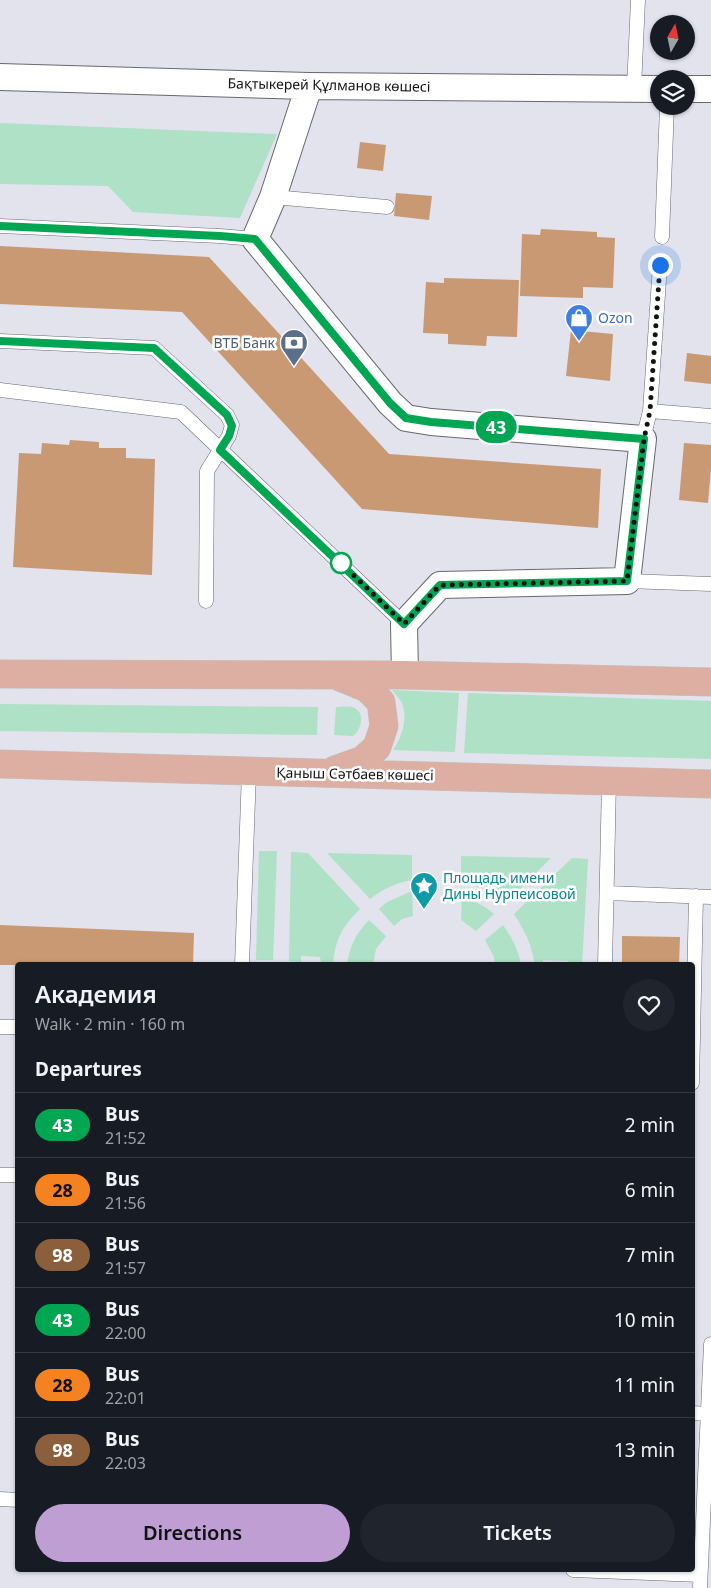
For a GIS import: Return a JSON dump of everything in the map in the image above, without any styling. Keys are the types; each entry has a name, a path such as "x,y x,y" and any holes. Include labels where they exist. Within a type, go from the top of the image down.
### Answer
{"main road":[{"path":"0,674 332,674 711,682"},
{"path":"328,773 363,760 377,747 384,726 381,702 372,692 367,688 332,674"},
{"name":"Қаныш Сәтбаев көшесі","path":"0,764 711,784"}],"street":[{"name":"Бақтыкерей Құлманов көшесі","path":"0,77 309,86 646,89"},
{"path":"309,86 273,197 255,239 390,403 406,418 644,439 627,581 440,585 404,624 405,675"},
{"path":"695,89 711,89"}],"lane":[{"path":"638,0 646,89"},
{"path":"662,236 667,115"},
{"path":"273,197 387,207"},
{"path":"0,226 255,239"},
{"path":"644,439 650,411 660,265"},
{"path":"0,341 154,348 227,415 232,426 229,436 207,471 206,601"},
{"path":"0,390 181,412 404,624"},
{"path":"650,411 711,416"},
{"path":"627,581 711,584"},
{"path":"242,962 248,772"},
{"path":"605,962 609,781"},
{"path":"607,893 711,896"},
{"path":"695,962 696,896"},
{"path":"0,1027 15,1027"},
{"path":"0,1175 15,1175"},
{"path":"594,1572 700,1582 711,1344"},
{"path":"695,1413 707,1414"},
{"path":"0,1499 15,1500"}],"green space":[{"path":"0,123 277,134 240,218 133,212 108,186 0,184"},
{"path":"392,690 459,693 455,752 393,750 401,734 404,709 402,703"},
{"path":"468,693 711,701 711,759 464,753"},
{"path":"0,704 318,707 317,735 0,731"},
{"path":"336,707 352,707 359,712 361,720 359,729 353,736 334,735"},
{"path":"259,851 277,851 273,960 256,960"},
{"path":"291,852 308,853 360,909 341,933 333,962 321,962 320,957 301,956 301,962 289,961"},
{"path":"327,853 412,855 412,880 389,887 370,899"},
{"path":"461,856 551,858 505,904 485,890 461,883"},
{"path":"572,858 588,859 582,962 543,960 543,962 534,962 528,938 514,914"},
{"path":"412,891 413,916 402,919 394,926 379,909 387,902"},
{"path":"462,898 487,908 494,914 476,931 461,920"},
{"path":"369,920 386,936 376,949 374,962 347,962 354,940"},
{"path":"503,925 514,944 520,962 495,962 485,940"}],"building":[{"path":"360,142 386,145 383,171 357,168"},
{"path":"396,193 432,196 429,220 394,216"},
{"path":"541,229 597,232 597,237 615,238 613,288 583,287 583,298 520,296 522,234 540,235"},
{"path":"0,246 209,257 389,454 601,469 598,528 362,509 182,312 0,304"},
{"path":"444,278 519,280 517,337 487,336 486,346 448,344 448,334 423,333 426,282 444,283"},
{"path":"571,330 613,334 610,381 566,376"},
{"path":"687,353 711,356 711,384 684,381"},
{"path":"70,440 99,442 99,448 126,448 126,458 155,459 152,575 13,567 19,453 41,454 42,443 69,445"},
{"path":"684,443 711,445 708,503 679,500"},
{"path":"0,925 194,933 193,962 15,962 15,965 0,965"},
{"path":"622,936 680,937 679,962 622,962"}],"bus line":[{"name":"43","path":"0,226 255,239 390,403 406,418 431,422 644,439 627,581 440,585 404,624 220,450 229,436 232,426 227,415 154,348 0,341"}],"place":[{"name":"Ozon","path":"579,342"},
{"name":"ВТБ Банк","path":"294,367"},
{"name":"Площадь имени Дины Нурпеисовой","path":"424,910"}],"route":[{"path":"341,563 404,624 440,585 627,581 644,439 650,411 660,265"}]}
